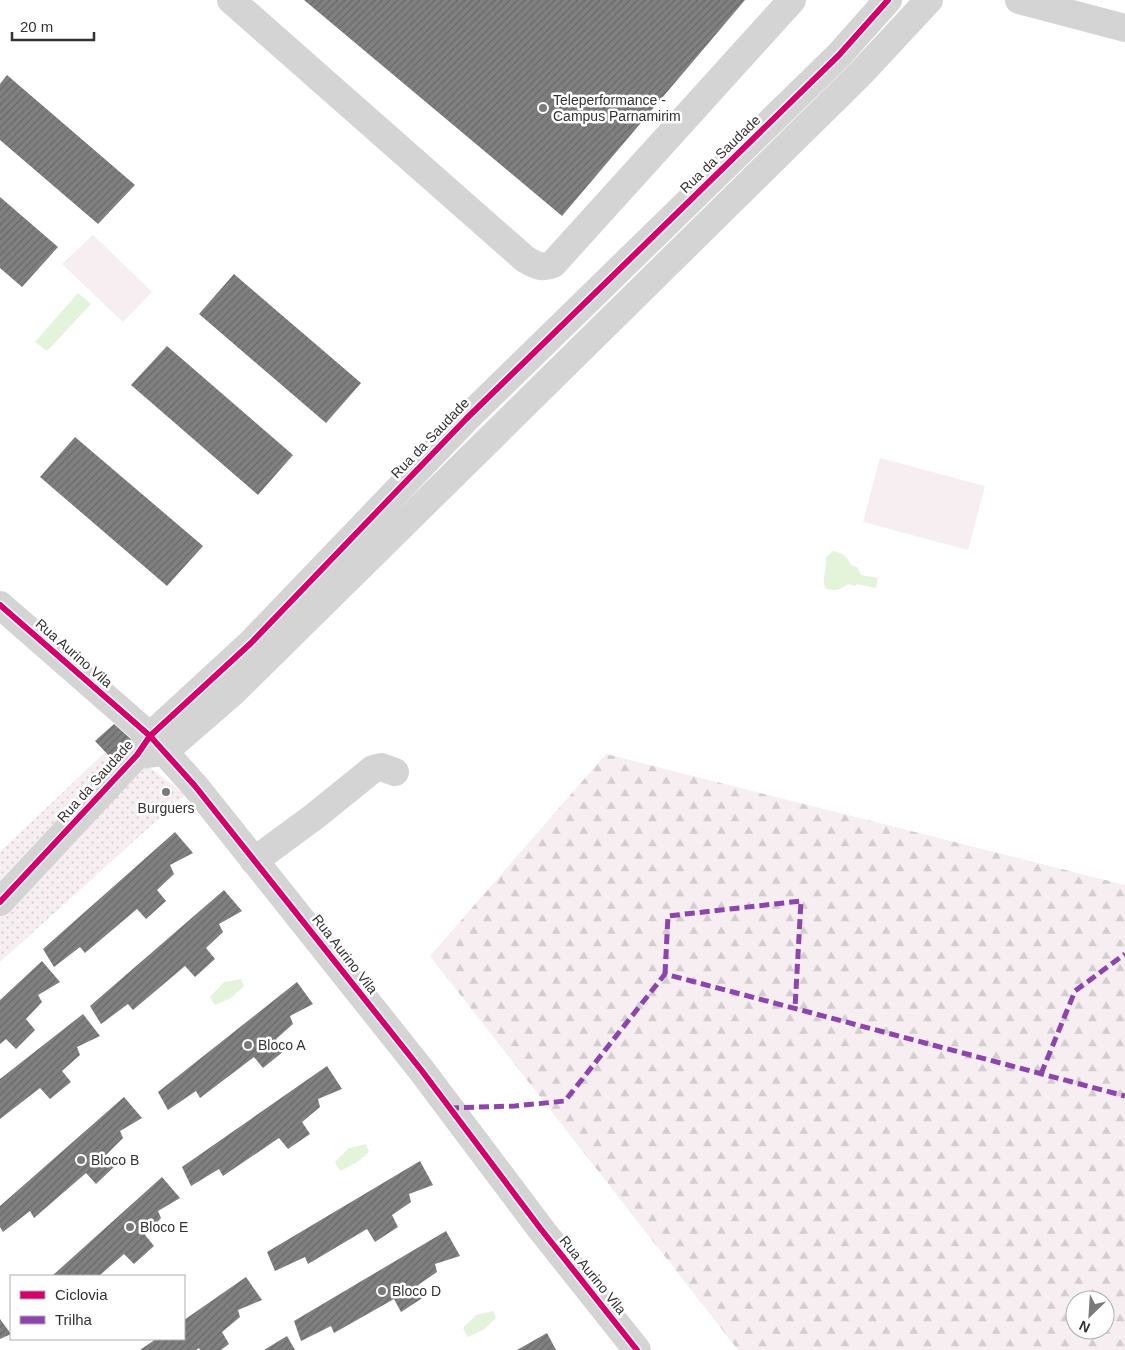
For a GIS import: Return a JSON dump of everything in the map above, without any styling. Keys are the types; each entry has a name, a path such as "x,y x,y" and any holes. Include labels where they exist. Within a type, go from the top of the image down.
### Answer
{"street":[{"path":"231,0 525,259 536,266 546,267 553,264 792,0"},
{"name":"Rua da Saudade","path":"0,902 466,419 839,56 888,0"},
{"name":"Rua da Saudade","path":"150,748 232,693 861,73 929,0"},
{"path":"1020,0 1125,28"},
{"name":"Rua Aurino Vila","path":"0,605 150,748 195,786 416,1063 540,1228 638,1350"},
{"path":"254,861 315,816 373,769 381,767 395,772"}],"green space":[{"path":"93,235 152,292 123,322 62,264"},
{"path":"880,458 985,486 968,550 863,522"},
{"path":"117,741 185,795 0,962 0,852"},
{"path":"606,754 1125,885 1125,1350 738,1350 430,956"}],"shaded area":[{"path":"78,293 91,304 47,351 35,342"},
{"path":"833,551 844,555 851,565 857,567 861,575 878,578 876,588 848,584 837,590 825,588 826,557"},
{"path":"241,979 244,986 231,998 215,1005 210,997 224,982"},
{"path":"366,1144 369,1152 356,1163 340,1171 335,1162 349,1148"},
{"path":"493,1311 496,1318 483,1330 468,1337 463,1328 476,1315"}],"building":[{"name":"Teleperformance - Campus Parnamirim","path":"304,0 745,0 562,216"},
{"path":"7,75 135,185 98,224 0,140 0,84"},
{"path":"0,197 58,247 22,287 0,268"},
{"path":"234,274 361,383 326,423 199,314"},
{"path":"167,346 293,455 258,495 131,385"},
{"path":"75,437 203,546 167,586 40,477"},
{"path":"114,724 132,740 112,759 95,741"},
{"path":"175,832 193,853 170,865 174,874 157,890 166,901 146,919 137,909 85,953 80,947 54,967 43,949"},
{"path":"224,890 242,911 219,924 223,932 206,948 215,959 195,977 185,966 133,1010 128,1004 101,1024 90,1006"},
{"path":"42,961 60,982 38,995 42,1002 26,1019 35,1030 16,1049 6,1039 0,1044 0,1000"},
{"name":"Bloco A","path":"297,982 313,1004 290,1016 293,1024 276,1039 284,1051 263,1068 254,1057 200,1098 196,1091 168,1110 158,1092"},
{"path":"83,1014 100,1036 77,1047 80,1055 62,1071 71,1082 50,1099 40,1088 0,1119 0,1079"},
{"path":"327,1066 342,1089 318,1099 320,1107 302,1122 310,1134 288,1149 279,1138 223,1176 219,1169 191,1186 182,1167"},
{"name":"Bloco B","path":"124,1097 142,1118 120,1131 123,1138 106,1155 115,1166 96,1184 86,1173 34,1218 30,1211 3,1232 0,1227 0,1206"},
{"path":"420,1161 433,1185 409,1194 411,1202 392,1215 398,1227 375,1242 367,1229 308,1264 305,1257 275,1271 267,1252"},
{"name":"Bloco E","path":"162,1177 180,1198 158,1211 161,1218 145,1235 154,1246 134,1264 124,1254 100,1275 53,1275"},
{"name":"Bloco D","path":"446,1231 460,1256 435,1264 437,1272 418,1285 424,1297 401,1312 394,1299 334,1333 331,1326 301,1341 294,1321"},
{"path":"246,1277 262,1300 238,1310 240,1317 222,1332 229,1344 221,1350 200,1350 199,1348 196,1350 140,1350 155,1340 185,1340 185,1319"},
{"path":"0,1319 10,1334 0,1339"},
{"path":"547,1333 556,1350 517,1350"},
{"path":"287,1336 295,1350 264,1350"}],"marked path":[{"path":"665,974 668,916 801,901 795,1008"},
{"path":"1041,1074 1075,991 1125,954"},
{"path":"449,1108 515,1106 565,1101 665,974 1125,1096"}],"cycle path":[{"path":"0,902 137,755 150,736 251,643 466,419 839,55 888,0"},
{"path":"0,605 150,736 195,786 422,1071 540,1228 637,1350"}],"place":[{"name":"Teleperformance - Campus Parnamirim","path":"543,108"},
{"name":"Burguers","path":"166,792"},
{"name":"Bloco A","path":"248,1045"},
{"name":"Bloco B","path":"81,1160"},
{"name":"Bloco E","path":"130,1227"},
{"name":"Bloco D","path":"382,1291"}]}
